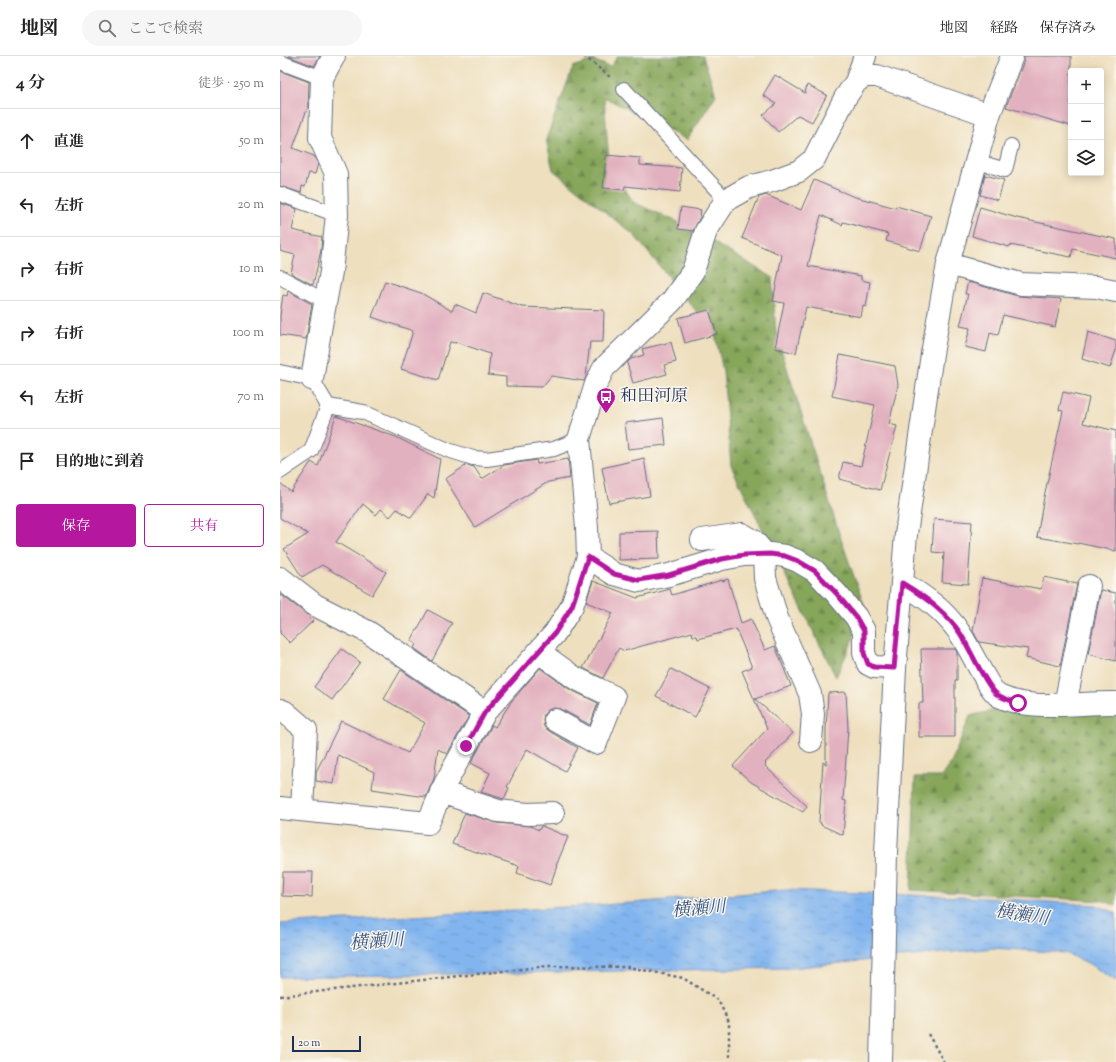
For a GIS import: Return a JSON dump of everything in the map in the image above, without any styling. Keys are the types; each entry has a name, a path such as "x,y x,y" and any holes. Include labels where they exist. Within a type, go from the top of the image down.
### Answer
{"street":[{"path":"312,378 331,272 337,215 336,174 320,138 322,78 334,56"},
{"path":"280,808 428,823 446,782 485,712 555,633 572,606 588,557 587,528 579,439 596,384 604,368 672,301 693,271 706,231 726,200 749,186 772,182 799,171 814,159 845,98 856,82 865,56"},
{"path":"881,1062 886,853 894,668 906,534 932,354 948,264 989,115 1012,56"},
{"path":"856,82 864,76 877,76 989,115"},
{"path":"948,264 1021,284 1096,287 1116,291"},
{"path":"702,540 742,534 754,541 764,553 764,578 777,618 810,694 813,714 811,740"},
{"path":"588,557 614,574 639,580 669,575 722,559 744,555 764,553 785,556 798,561 815,571 856,617 864,631 864,653 868,664 874,667 894,668"},
{"path":"280,578 315,605 368,632 485,712"},
{"path":"902,583 921,594 944,613 959,632 985,678 997,695 1018,703 1065,705 1116,703"},
{"path":"1065,705 1089,586"},
{"path":"539,652 575,678 614,697 596,743 555,720"},
{"path":"280,710 285,712 306,730 302,810"},
{"path":"442,792 498,812 528,814 553,813"}],"lane":[{"path":"280,62 322,78"},
{"path":"624,89 726,200"},
{"path":"976,161 1005,170 1011,146"},
{"path":"280,194 337,215"},
{"path":"280,277 325,301"},
{"path":"280,372 312,378 328,406"},
{"path":"328,406 362,412 448,450 473,458 487,459 554,450 579,439"},
{"path":"280,472 311,451 328,406"}],"path":[{"path":"584,56 624,89"},
{"path":"280,996 548,966 628,967 683,978 718,1000 729,1022 729,1058"},
{"path":"928,1034 944,1062"}],"green space":[{"path":"618,56 703,56 716,95 687,140 604,97 609,162 633,202 682,224 772,277 776,333 840,536 866,611 836,677 731,466 723,371 715,334 634,235 553,170 546,139 573,67 593,60 610,67"},
{"path":"1003,708 1116,715 1116,906 1105,901 911,890 915,777 941,777 952,761 970,716"}],"water":[{"name":"横瀬川","path":"787,890 986,898 1096,905 1116,913 1116,981 1088,963 1065,953 994,948 791,968 280,977 280,924 632,903"}],"building":[{"path":"288,56 320,56 314,66"},
{"path":"1024,56 1071,56 1071,68 1068,68 1068,125 1006,107 1024,61"},
{"path":"280,71 309,82 308,109 293,148 314,156 318,164 315,174 309,173 305,187 302,186 301,193 280,186"},
{"path":"775,75 805,93 807,85 827,95 812,122 798,115 778,132 763,115 776,104 763,95"},
{"path":"606,155 640,158 640,165 682,168 680,192 625,186 624,190 603,188"},
{"path":"985,175 1004,180 998,200 980,195"},
{"path":"814,180 852,196 931,216 920,251 886,241 888,234 843,222 842,225 821,215 808,266 861,276 861,280 870,282 866,307 863,306 861,317 806,307 796,353 775,348 784,303 773,301 782,255 742,238 759,197 766,195 801,210"},
{"path":"280,203 297,209 292,230 322,237 321,250 313,285 291,273 295,255 280,251"},
{"path":"681,207 701,210 700,217 693,231 678,229"},
{"path":"980,207 1017,218 1116,239 1116,258 1073,249 1071,257 1010,245 1009,247 972,236"},
{"path":"385,281 421,293 452,311 455,304 476,313 483,293 522,307 604,310 603,342 590,342 586,377 584,381 551,376 542,387 506,386 506,377 488,375 490,354 456,342 450,342 438,380 401,369 413,331 372,317"},
{"path":"968,282 1018,296 1061,299 1055,327 1003,315 998,335 990,333 986,352 965,347 970,328 960,326 968,294 965,294"},
{"path":"288,291 312,304 306,339 280,335 280,315 283,295 287,296"},
{"path":"709,310 717,334 685,343 678,318"},
{"path":"1088,332 1116,341 1116,350 1110,368 1082,359"},
{"path":"671,342 676,362 664,365 667,374 633,383 627,363 631,359 644,355 642,349"},
{"path":"840,355 895,366 898,385 889,424 897,426 880,490 839,479 843,462 861,466 875,405 832,396"},
{"path":"1063,392 1089,398 1083,423 1116,431 1116,551 1078,543 1037,537 1044,497 1063,411 1059,410"},
{"path":"336,416 396,437 440,459 434,498 428,494 411,518 397,509 390,517 381,509 376,515 363,504 336,542 386,572 372,595 322,565 302,577 284,549 308,534 280,518 280,483 291,492 311,462 318,466"},
{"path":"663,418 666,445 628,449 625,423"},
{"path":"644,458 650,496 609,503 602,468"},
{"path":"568,459 570,478 548,482 475,527 445,479 467,465 474,467 482,479 504,465 536,460 537,464"},
{"path":"934,519 972,522 968,584 942,582 944,553 932,552"},
{"path":"658,531 659,559 619,560 619,532"},
{"path":"1044,577 1077,584 1060,666 1026,658 1028,649 979,642 973,631 982,578 1041,589"},
{"path":"728,579 741,623 751,619 765,650 775,646 791,686 755,699 793,733 765,763 765,766 807,806 803,812 751,782 733,766 767,729 742,671 752,667 736,629 698,639 697,636 693,636 692,632 624,651 619,648 603,678 583,668 613,613 586,602 593,581 637,598 670,589 672,595"},
{"path":"1101,590 1116,593 1116,661 1088,654"},
{"path":"280,594 313,621 290,643 280,633"},
{"path":"428,610 452,623 432,661 414,648 416,644 411,641"},
{"path":"342,649 360,662 332,700 314,687"},
{"path":"921,649 955,649 957,652 957,680 955,680 955,737 919,737 919,703 923,703"},
{"path":"540,668 569,689 598,703 590,725 561,709 554,708 548,710 544,714 544,727 578,748 565,771 527,749 507,787 509,788 504,799 481,792 490,773 471,763 492,725 495,727 511,702"},
{"path":"671,669 710,689 695,717 656,696"},
{"path":"401,670 469,716 447,754 438,749 434,778 426,797 372,789 374,772 338,755 334,784 316,781 316,772 341,721 408,753 425,723 384,699"},
{"path":"846,692 848,729 843,800 846,801 843,835 821,825 819,822 823,762 826,764 828,693"},
{"path":"465,813 497,823 530,826 539,830 542,826 568,837 550,885 517,873 519,866 452,844"},
{"path":"283,872 313,872 312,897 282,896"}],"place":[{"name":"和田河原","path":"606,414"}],"route":[{"path":"466,746 485,712 555,633 572,606 588,557 614,574 639,580 669,575 722,559 744,555 764,553 785,556 798,561 815,571 856,617 864,631 864,653 868,664 874,667 894,668 902,583 921,594 944,613 959,632 974,656 985,678 997,695 1018,703"}]}
